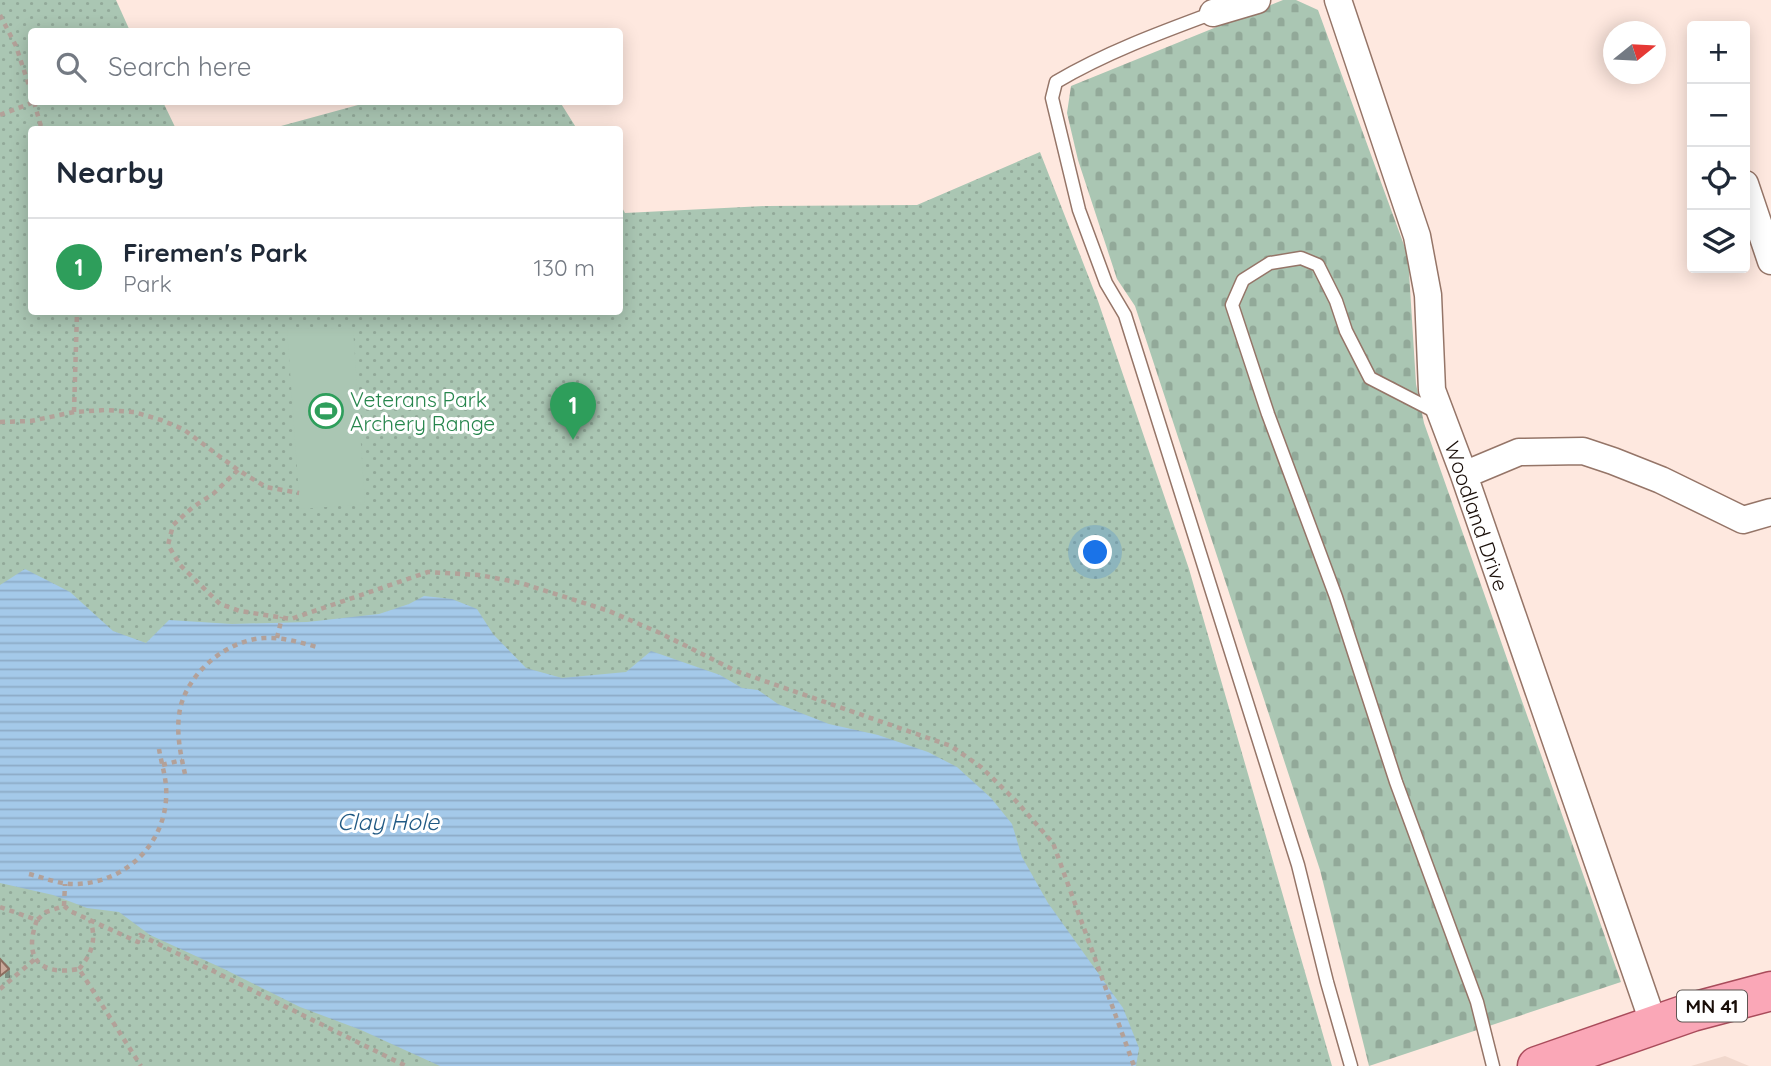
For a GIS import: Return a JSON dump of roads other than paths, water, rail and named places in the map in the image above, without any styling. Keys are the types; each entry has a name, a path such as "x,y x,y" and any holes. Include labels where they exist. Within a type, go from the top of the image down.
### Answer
{"main road":[{"name":"MN 41","path":"1537,1066 1692,1012 1771,991"}],"street":[{"path":"1213,13 1257,0"},
{"name":"Woodland Drive","path":"1338,0 1417,236 1428,295 1432,390 1464,475 1654,1025"},
{"path":"1750,199 1771,261"},
{"path":"1464,475 1519,452 1583,451 1661,480 1743,520 1771,512"}],"lane":[{"path":"1213,13 1146,38 1078,69 1056,82 1052,98 1079,210 1106,283 1125,316 1298,865 1351,1066"},
{"path":"1441,416 1370,378 1346,331 1336,301 1318,265 1301,258 1270,262 1243,281 1232,305 1268,414 1336,597 1396,782 1477,1002 1493,1066"}],"water":[{"name":"Clay Hole","path":"25,569 70,592 113,631 146,643 169,620 232,624 307,622 379,614 424,596 452,599 477,609 493,634 526,668 562,678 626,672 651,651 720,675 742,688 758,690 778,704 829,724 878,735 928,752 957,767 991,798 1012,824 1022,857 1048,903 1123,1008 1139,1048 1136,1066 440,1066 361,1030 300,1007 150,935 119,912 87,908 53,895 0,883 0,585"}],"place":[{"name":"Veterans Park Archery Range","path":"326,411"},
{"name":"Firemen's Park","path":"573,440"}]}
